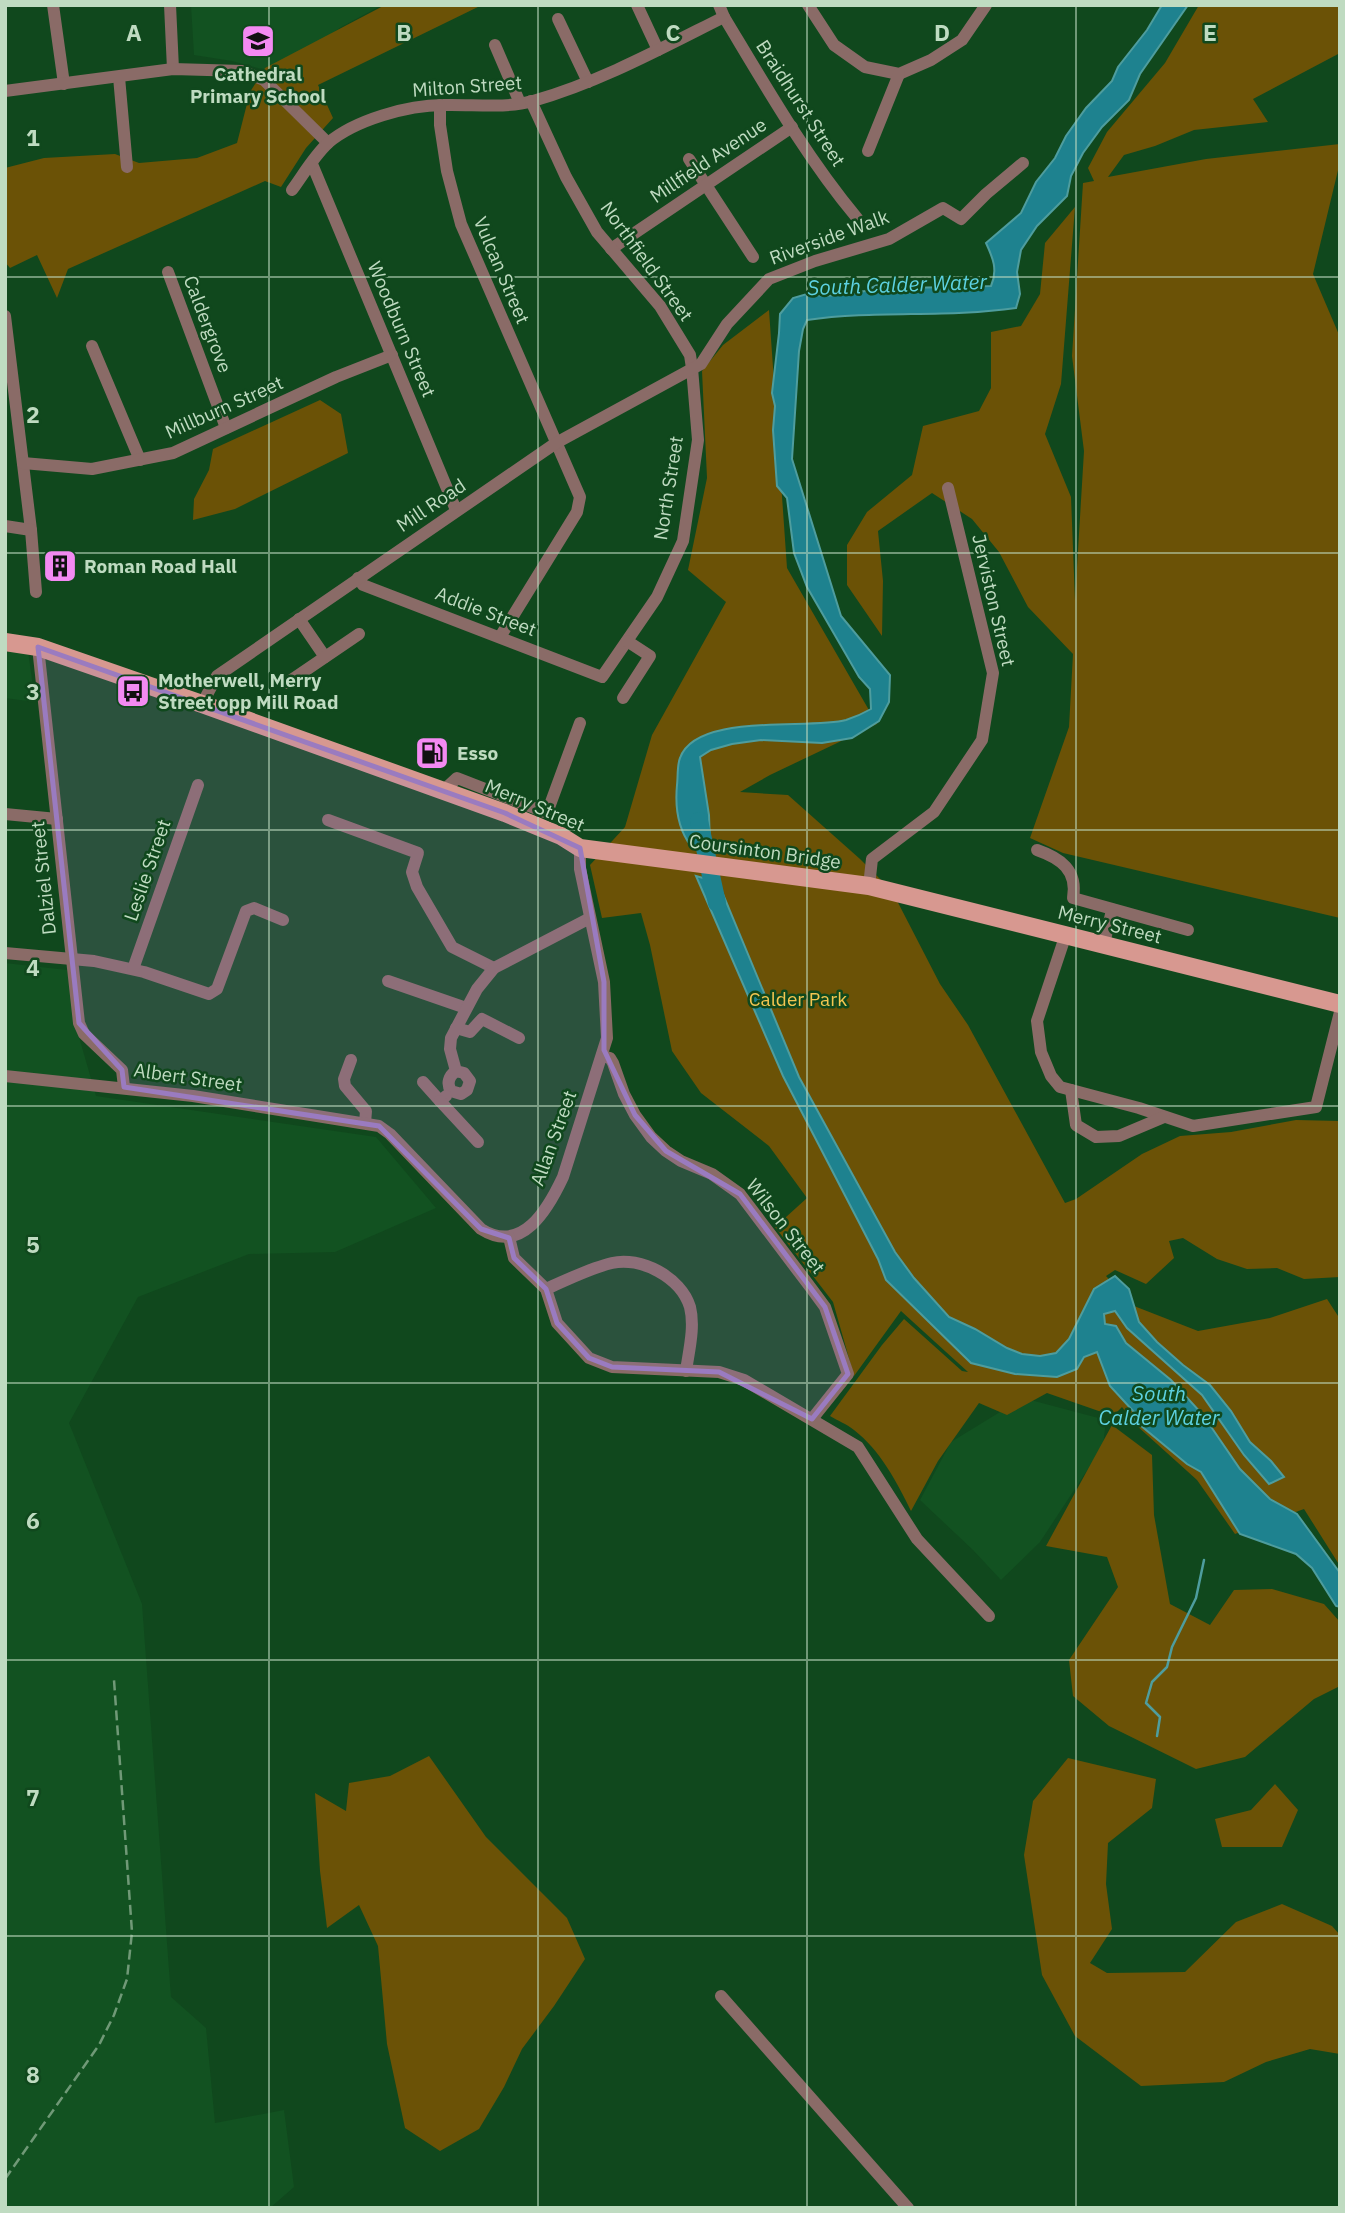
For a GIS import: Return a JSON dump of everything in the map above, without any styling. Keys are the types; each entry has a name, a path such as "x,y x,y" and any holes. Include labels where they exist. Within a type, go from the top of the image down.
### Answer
{"main road":[{"name":"Merry Street","path":"5,642 38,647 202,704 505,813 561,836 580,848 655,857"},
{"name":"Coursinton Bridge","path":"655,857 869,886"},
{"name":"Merry Street","path":"869,886 1340,1004"}],"street":[{"path":"53,5 64,84"},
{"path":"170,5 173,69"},
{"path":"637,5 657,50"},
{"path":"808,5 834,45 865,67 899,74 931,60 962,40 986,5"},
{"name":"Milton Street","path":"292,190 328,143 353,128 394,111 440,105 502,106 525,102 588,82 657,50 721,11"},
{"name":"Braidhurst Street","path":"721,11 836,194 857,218"},
{"path":"558,19 588,82"},
{"name":"Northfield Street","path":"495,45 597,232 660,306 696,366"},
{"path":"5,91 173,69 242,71 264,80 328,143"},
{"path":"868,151 899,74"},
{"path":"119,77 127,167"},
{"name":"Vulcan Street","path":"440,105 440,125 447,171 461,224 579,492 579,508 500,637"},
{"name":"Millfield Avenue","path":"611,249 792,127"},
{"path":"689,159 753,257"},
{"name":"Woodburn Street","path":"312,163 456,510"},
{"name":"Riverside Walk","path":"696,366 727,324 769,279 815,261 889,239 943,208 961,219 1023,163"},
{"name":"Caldergrove","path":"168,272 226,428"},
{"path":"5,316 36,592"},
{"path":"92,346 140,460"},
{"name":"Millburn Street","path":"23,463 92,469 173,453 336,377 392,355"},
{"name":"Mill Road","path":"202,704 218,676 456,510 556,443 696,366"},
{"name":"North Street","path":"602,677 657,597 683,541 698,439 696,366"},
{"name":"Jerviston Street","path":"869,886 872,859 934,812 982,740 993,673 948,488"},
{"path":"5,526 31,530"},
{"name":"Addie Street","path":"358,578 363,584 602,677"},
{"path":"299,619 325,657"},
{"path":"287,683 359,634"},
{"path":"623,698 650,656 626,641"},
{"name":"Dalziel Street","path":"38,647 79,1023 84,1034 122,1070 124,1087"},
{"path":"443,791 457,778 547,813 580,723"},
{"name":"Leslie Street","path":"133,969 198,785"},
{"path":"5,814 57,819"},
{"path":"328,821 418,853 412,872 417,887 452,947 494,968"},
{"name":"Allan Street","path":"509,1237 531,1226 555,1194 563,1177 607,1038 604,982 580,869 580,848"},
{"path":"1037,850 1056,856 1066,868 1074,889 1073,898 1188,930"},
{"path":"5,953 71,958 133,969 209,995 217,989 246,911 254,908 283,920"},
{"path":"1104,944 1112,910"},
{"path":"456,1072 450,1049 451,1038 477,989 494,968 590,918"},
{"path":"1066,934 1037,1021 1041,1052 1051,1076 1060,1087 1193,1126 1316,1107 1340,1012"},
{"path":"388,981 466,1008"},
{"path":"456,1028 470,1032 482,1019 519,1038"},
{"name":"Wilson Street","path":"602,1056 610,1058 635,1115 651,1137 681,1161 712,1174 740,1194 825,1307 848,1374 812,1419"},
{"path":"351,1060 344,1079 345,1086 366,1111 365,1123 379,1126 390,1134 481,1229 494,1236 509,1237 514,1258 547,1289 557,1323 589,1357 612,1367 719,1372 744,1380 858,1447 917,1539 989,1616"},
{"path":"451,1091 448,1081 456,1072"},
{"path":"451,1091 461,1094 470,1084 469,1077 456,1072"},
{"name":"Albert Street","path":"5,1076 124,1087 365,1123"},
{"path":"423,1082 478,1142"},
{"path":"1071,1090 1076,1125 1096,1137 1119,1136 1164,1117"},
{"path":"440,1101 451,1091"},
{"path":"547,1289 611,1263 625,1261 652,1268 672,1282 685,1296 689,1305 692,1320 686,1371"},
{"path":"721,1996 908,2208"}],"highlighted area":[{"path":"38,647 505,813 580,848 604,982 604,1050 635,1115 666,1151 740,1194 825,1307 848,1374 812,1419 719,1372 612,1367 589,1358 557,1323 546,1289 514,1258 509,1238 481,1229 379,1126 124,1087 122,1070 79,1023"}],"shaded area":[{"name":"Cathedral Primary School","path":"191,5 382,5 341,27 303,54 278,83 258,68 194,55"},
{"path":"5,649 28,651 35,702 5,698"},
{"path":"5,963 67,970 77,1030 96,1096 376,1137 436,1208 335,1252 249,1254 138,1297 69,1423 142,1604 171,1997 206,2028 215,2123 284,2110 294,2187 270,2208 5,2208"},
{"path":"1023,1398 1106,1420 1103,1446 1040,1542 1001,1580 920,1500 951,1442"}],"green space":[{"path":"385,5 482,5 318,85 333,118 306,148 281,187 265,181 68,269 57,298 37,255 10,268 5,262 5,168 44,158 115,154 139,163 197,158 237,143 250,92 265,68"},
{"path":"1199,5 1340,5 1340,53 1253,99 1268,122 1194,130 1124,155 1108,177 1206,159 1340,144 1340,162 1313,274 1340,337 1340,918 1063,853 1030,838 1069,727 1073,654 1028,607 999,552 972,519 932,493 878,531 883,581 882,636 847,585 847,545 867,512 912,475 923,426 979,411 991,388 991,332 1021,326 1040,294 1045,243 1075,207 1061,384 1045,434 1071,497 1075,600 1084,451 1072,356 1083,183 1094,181 1088,168 1107,132 1165,63"},
{"name":"Calder Park","path":"769,310 787,568 877,724 740,792 788,795 892,891 940,984 968,1025 1065,1203 1076,1199 1142,1154 1180,1136 1231,1132 1296,1120 1340,1121 1340,1277 1304,1279 1277,1268 1247,1269 1217,1259 1183,1238 1169,1241 1174,1258 1146,1284 1115,1270 1106,1276 1134,1306 1198,1331 1270,1318 1327,1299 1340,1319 1340,1566 1304,1509 1235,1534 1197,1480 1136,1425 1122,1407 1113,1416 1047,1393 1007,1415 979,1403 938,1461 911,1511 894,1478 872,1447 851,1428 830,1416 904,1319 962,1371 968,1372 901,1311 854,1376 833,1302 775,1227 807,1198 769,1146 701,1093 672,1051 641,913 602,918 590,865 625,827 652,735 726,602 688,570 707,478 702,371 723,345"},
{"path":"320,400 341,414 348,453 235,509 193,520 194,499 209,470 213,449"},
{"path":"1112,1425 1152,1455 1154,1515 1170,1604 1210,1625 1234,1590 1272,1589 1324,1604 1340,1622 1340,1686 1314,1699 1245,1757 1196,1769 1109,1726 1073,1696 1069,1660 1118,1587 1107,1557 1046,1546"},
{"path":"429,1756 486,1837 567,1918 585,1959 522,2049 504,2087 479,2129 440,2151 405,2128 387,2044 378,1946 359,1905 327,1928 315,1793 346,1811 349,1783 390,1776"},
{"path":"1068,1758 1156,1779 1152,1808 1108,1843 1106,1884 1112,1929 1090,1963 1107,1973 1185,1972 1236,1922 1282,1904 1332,1926 1340,1935 1340,2054 1310,2049 1266,2062 1224,2082 1141,2086 1075,2036 1042,1975 1024,1855 1033,1801"},
{"path":"1275,1784 1298,1810 1282,1847 1222,1847 1215,1819 1251,1810"}],"water":[{"name":"South Calder Water","path":"1162,5 1188,5 1140,74 1129,100 1102,127 1083,153 1071,176 1067,196 1037,226 1021,250 1017,272 1020,294 1016,308 807,320 799,351 792,459 841,616 890,675 889,702 879,721 852,738 822,743 761,740 732,744 711,750 700,757 709,815 710,844 691,846 680,825 677,801 679,761 690,744 707,734 730,728 829,723 846,720 871,709 870,689 859,677 807,587 794,553 787,498 777,486 773,430 775,406 772,393 780,314 793,298 807,294 848,294 865,291 877,285 905,288 991,286 994,264 986,243 1021,213 1036,182 1055,158 1066,136 1086,108 1112,81 1118,67 1147,30"},
{"name":"South Calder Water","path":"696,876 718,882 799,1077 895,1252 914,1278 949,1317 1007,1348 1022,1354 1040,1356 1056,1353 1069,1339 1094,1289 1115,1276 1129,1289 1139,1322 1157,1342 1210,1385 1231,1411 1250,1442 1284,1477 1269,1484 1244,1455 1202,1395 1127,1328 1115,1311 1104,1314 1105,1324 1116,1326 1126,1343 1171,1380 1203,1415 1240,1469 1270,1499 1297,1514 1340,1573 1340,1607 1336,1606 1312,1568 1296,1554 1240,1534 1201,1472 1187,1464 1134,1420 1134,1412 1110,1386 1097,1352 1084,1357 1077,1369 1057,1377 1015,1374 971,1363 886,1280 878,1259 783,1076"}],"waterway":[{"name":"South Calder Water","path":"699,821 717,903"},
{"path":"1157,1736 1160,1717 1146,1703 1152,1682 1167,1667 1172,1647 1196,1598 1204,1560"}],"railway":[{"path":"5,2179 99,2045 127,1979 132,1932 114,1680"}],"place":[{"name":"Cathedral Primary School","path":"258,41"},
{"name":"Roman Road Hall","path":"60,566"},
{"name":"Motherwell, Merry Street opp Mill Road","path":"133,691"},
{"name":"Esso","path":"432,753"}]}
